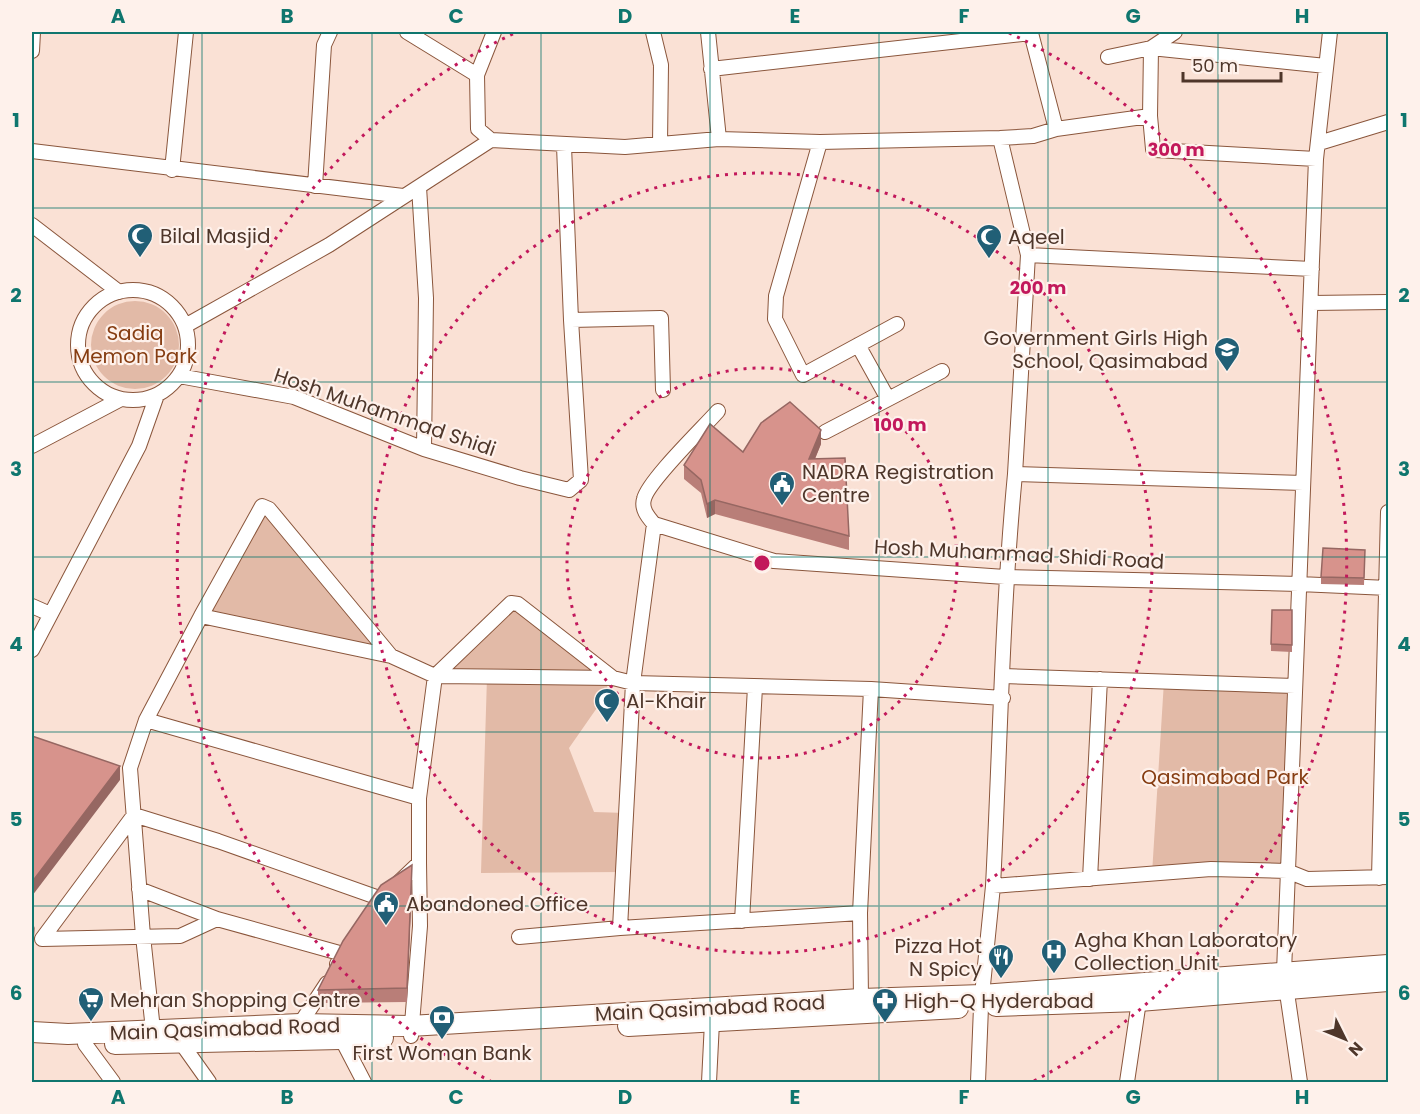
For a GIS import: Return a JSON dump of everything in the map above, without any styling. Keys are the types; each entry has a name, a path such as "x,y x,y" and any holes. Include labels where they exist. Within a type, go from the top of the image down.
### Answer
{"main road":[{"name":"Main Qasimabad Road","path":"410,1031 861,999 1139,1001 1389,964"},
{"name":"Main Qasimabad Road","path":"32,1045 182,1044 339,1032 712,1022 1284,980 1389,981"},
{"name":"Main Qasimabad Road","path":"32,1032 68,1034 300,1024 339,1032"}],"street":[{"path":"32,51 33,32"},
{"path":"172,170 186,32"},
{"path":"315,186 324,45 330,32"},
{"path":"407,32 477,75"},
{"path":"495,32 477,75 478,129 490,140 564,146 625,147 719,140 820,142 1000,138 1033,136 1056,129 1150,116"},
{"path":"653,32 661,65 660,143"},
{"path":"708,32 719,140"},
{"path":"711,69 1031,32 1056,129"},
{"path":"1151,48 1175,32"},
{"path":"1300,1083 1284,980 1287,871 1317,159 1330,32"},
{"path":"1151,48 1150,116 1153,149 1317,159"},
{"path":"1108,57 1151,48 1326,66"},
{"path":"1319,143 1389,122"},
{"path":"978,1083 982,1001 993,886 1003,698 1005,577 1015,474 1028,255 1000,138"},
{"path":"185,326 272,279 490,140"},
{"path":"820,142 776,296 775,319 803,375 897,324"},
{"path":"564,146 570,320 661,318 663,390"},
{"path":"32,151 172,170 403,196"},
{"path":"419,187 426,298 424,449"},
{"path":"32,225 119,292"},
{"path":"1028,255 1312,269"},
{"path":"133,290 159,296 175,309 185,326 189,343 186,360 179,376 157,395 140,400 121,399 104,393 90,381 81,365 78,346 80,328 89,312 102,299 119,292 133,290"},
{"path":"1311,303 1389,302"},
{"name":"Hosh Muhammad Shidi","path":"179,376 294,398 424,449 569,490 580,480 570,320"},
{"path":"858,345 888,399"},
{"path":"825,432 942,371"},
{"path":"32,650 139,446 157,395"},
{"path":"32,446 121,399"},
{"path":"620,928 633,682 654,524 645,513 644,498 659,477 718,411"},
{"path":"1015,474 1303,483"},
{"path":"153,1029 142,936 130,768 146,720 262,507 268,509 391,656"},
{"path":"993,886 1211,869 1287,871 1307,879 1384,878 1389,512"},
{"name":"Hosh Muhammad Shidi Road","path":"654,524 774,561 1005,577 1387,588"},
{"path":"410,1031 420,926 419,798 435,676 514,602 613,678"},
{"path":"32,606 50,614"},
{"path":"201,616 391,656 435,676 613,678 633,682 871,689 1003,698"},
{"path":"1003,676 1295,686"},
{"path":"1090,879 1100,679"},
{"path":"742,921 755,687"},
{"path":"861,999 860,913 871,689"},
{"path":"146,720 419,798"},
{"path":"134,815 218,841 381,899"},
{"path":"134,815 42,939 180,936 217,919"},
{"path":"369,917 381,899 419,863"},
{"path":"139,889 217,919 346,950 300,1024"},
{"path":"519,937 620,928 860,913"},
{"path":"1127,1083 1139,1001"},
{"path":"709,1083 712,1022"},
{"path":"339,1032 364,1083"},
{"path":"85,1044 113,1083"},
{"path":"182,1044 209,1083"}],"green space":[{"name":"Sadiq Memon Park","path":"126,301 144,301 160,308 172,320 179,336 179,354 172,370 160,382 144,389 126,389 110,382 98,370 91,354 91,336 98,320 110,308"},
{"path":"262,506 391,656 201,616"},
{"path":"511,603 606,678 608,692 569,748 594,812 626,813 623,872 481,873 487,677 435,676"},
{"name":"Qasimabad Park","path":"1164,681 1295,686 1287,871 1152,874"}],"building":[{"path":"790,402 821,430 809,459 845,458 849,536 715,500 707,504 701,480 684,465 710,424 743,452 761,423"},
{"path":"1323,548 1365,550 1364,578 1321,577"},
{"path":"1272,610 1292,610 1292,645 1271,644"},
{"path":"32,736 120,766 32,882"},
{"name":"Abandoned Office","path":"412,865 407,988 318,990 343,941 381,885"},
{"path":"32,923 34,928 32,955"}],"place":[{"name":"Bilal Masjid","path":"140,259"},
{"name":"Aqeel","path":"989,260"},
{"name":"Government Girls High School, Qasimabad","path":"1227,373"},
{"name":"NADRA Registration Centre","path":"782,507"},
{"name":"Al-Khair","path":"607,724"},
{"name":"Abandoned Office","path":"386,927"},
{"name":"Agha Khan Laboratory Collection Unit","path":"1054,975"},
{"name":"Pizza Hot N Spicy","path":"1001,980"},
{"name":"Mehran Shopping Centre","path":"91,1023"},
{"name":"High-Q Hyderabad","path":"885,1024"},
{"name":"First Woman Bank","path":"442,1041"}]}
